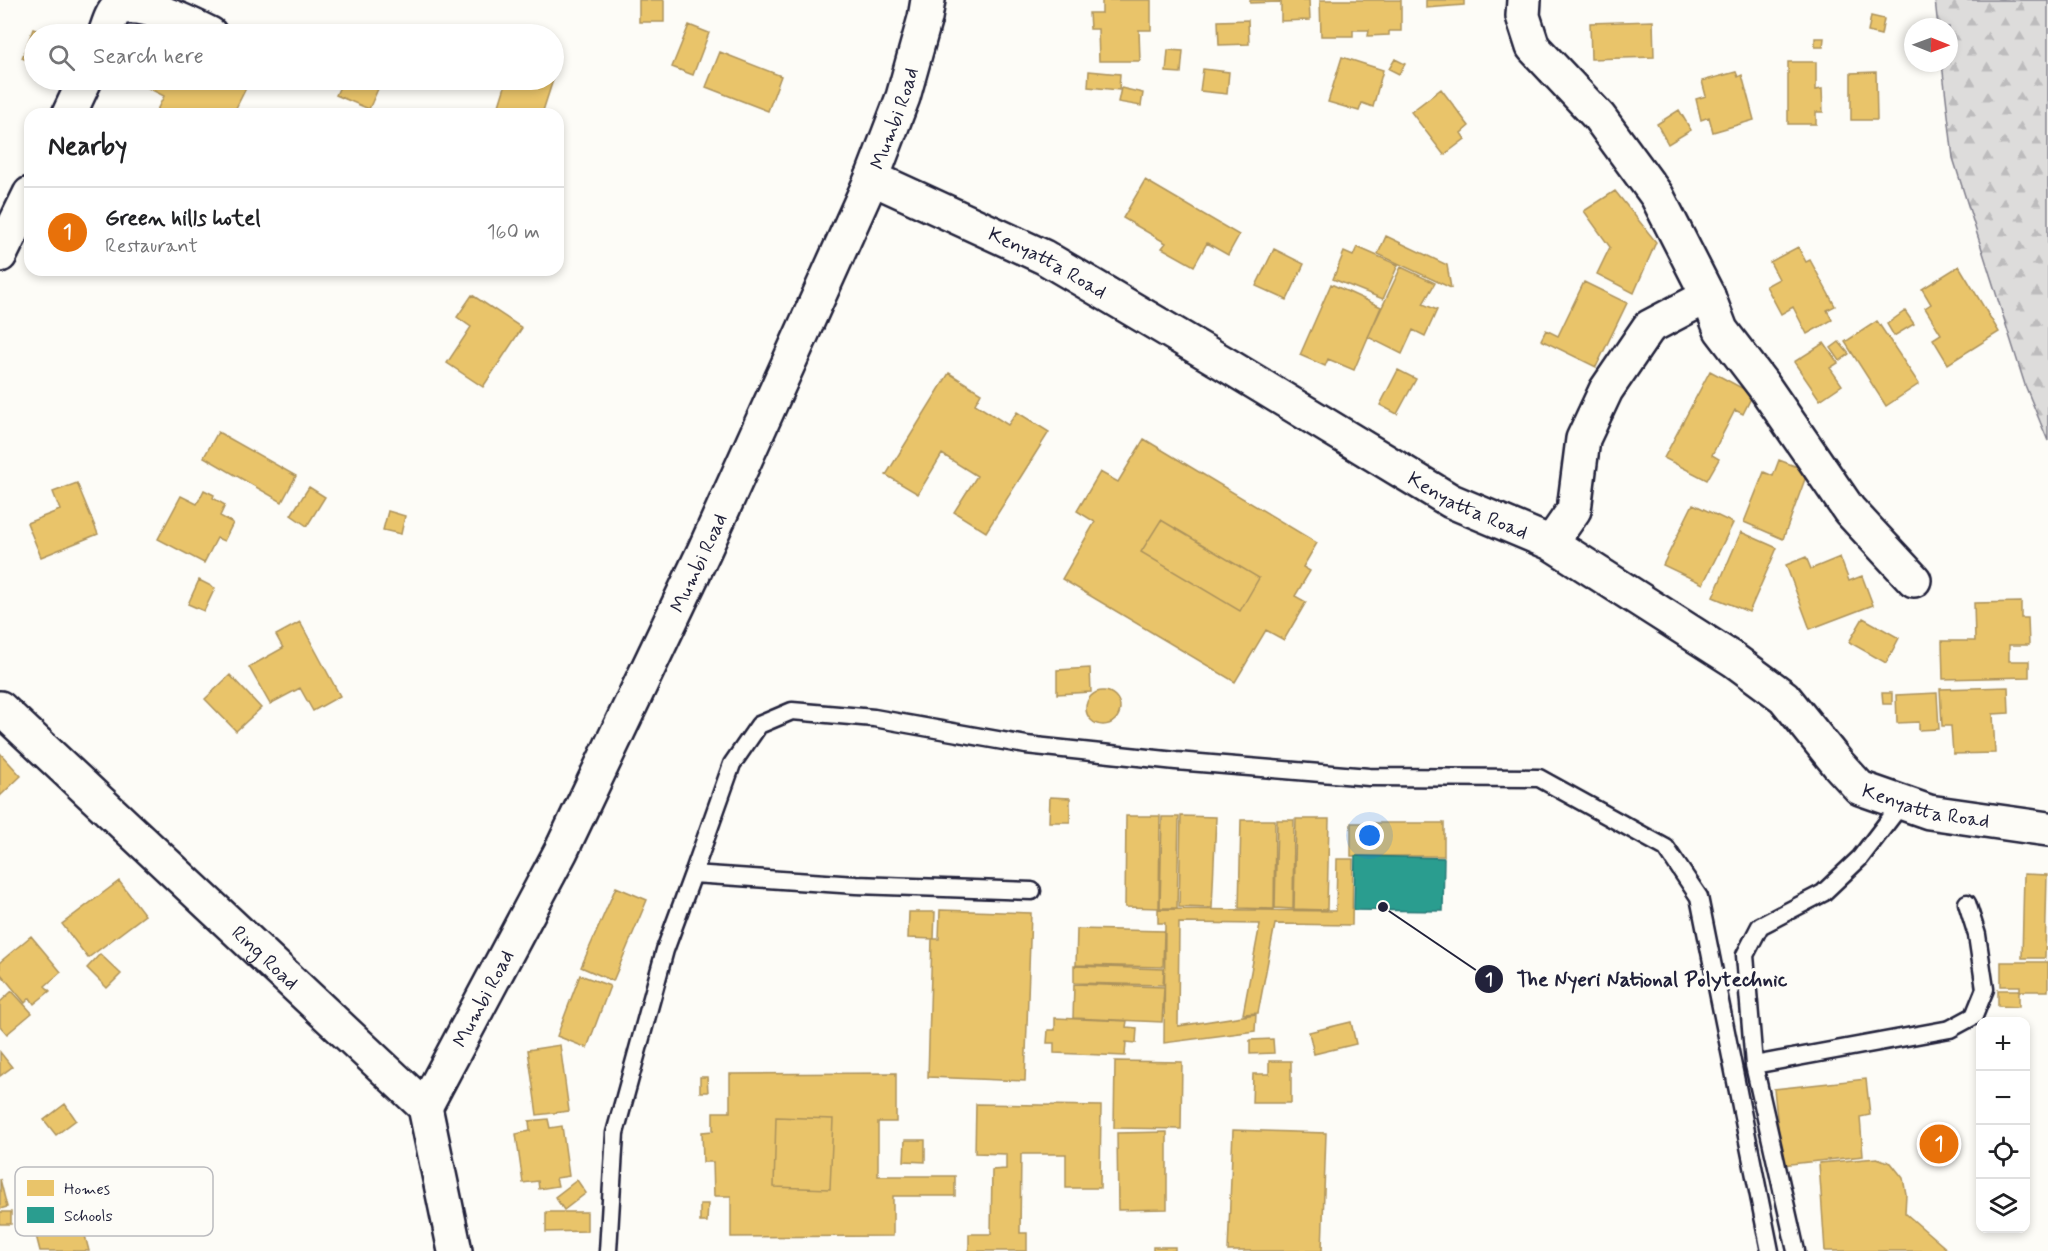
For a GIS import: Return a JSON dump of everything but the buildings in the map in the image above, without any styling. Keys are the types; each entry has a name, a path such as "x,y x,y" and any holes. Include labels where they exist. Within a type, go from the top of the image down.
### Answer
{"street":[{"name":"Mumbi Road","path":"425,1107 561,851 705,551 872,178 903,97 928,0"},
{"path":"1524,0 1523,16 1533,47 1599,117 1657,196 1708,296 1721,330 1763,385 1848,510 1914,580"},
{"path":"109,24 115,10 130,2 152,3 191,24"},
{"path":"72,108 81,90"},
{"name":"Kenyatta Road","path":"872,178 1044,257 1450,501 1551,543 1751,672 1784,697 1860,788 1929,812 2048,829"},
{"path":"0,255 24,206"},
{"path":"1551,543 1574,510 1583,439 1606,390 1649,327 1708,296"},
{"name":"Ring Road","path":"0,708 425,1107"},
{"path":"425,1107 455,1251"}],"lane":[{"path":"608,1251 615,1133 664,950 732,764 759,725 792,711 874,718 1026,745 1176,761 1370,777 1539,778 1666,848 1699,897 1770,1251"},
{"path":"1796,1251 1754,1065 1745,956 1760,926 1823,893 1860,858 1903,802"},
{"path":"693,873 856,885 1032,891"},
{"path":"1754,1065 1950,1029 1974,1016 1986,989 1977,935 1967,903"}],"green space":[{"path":"1935,0 2048,0 2048,441 2025,385 1953,158 1943,72 1958,72 1958,18 1937,18"}],"place":[{"name":"The Nyeri National Polytechnic","path":"1383,907"},
{"name":"Green hills hotel","path":"1939,1144"}]}
